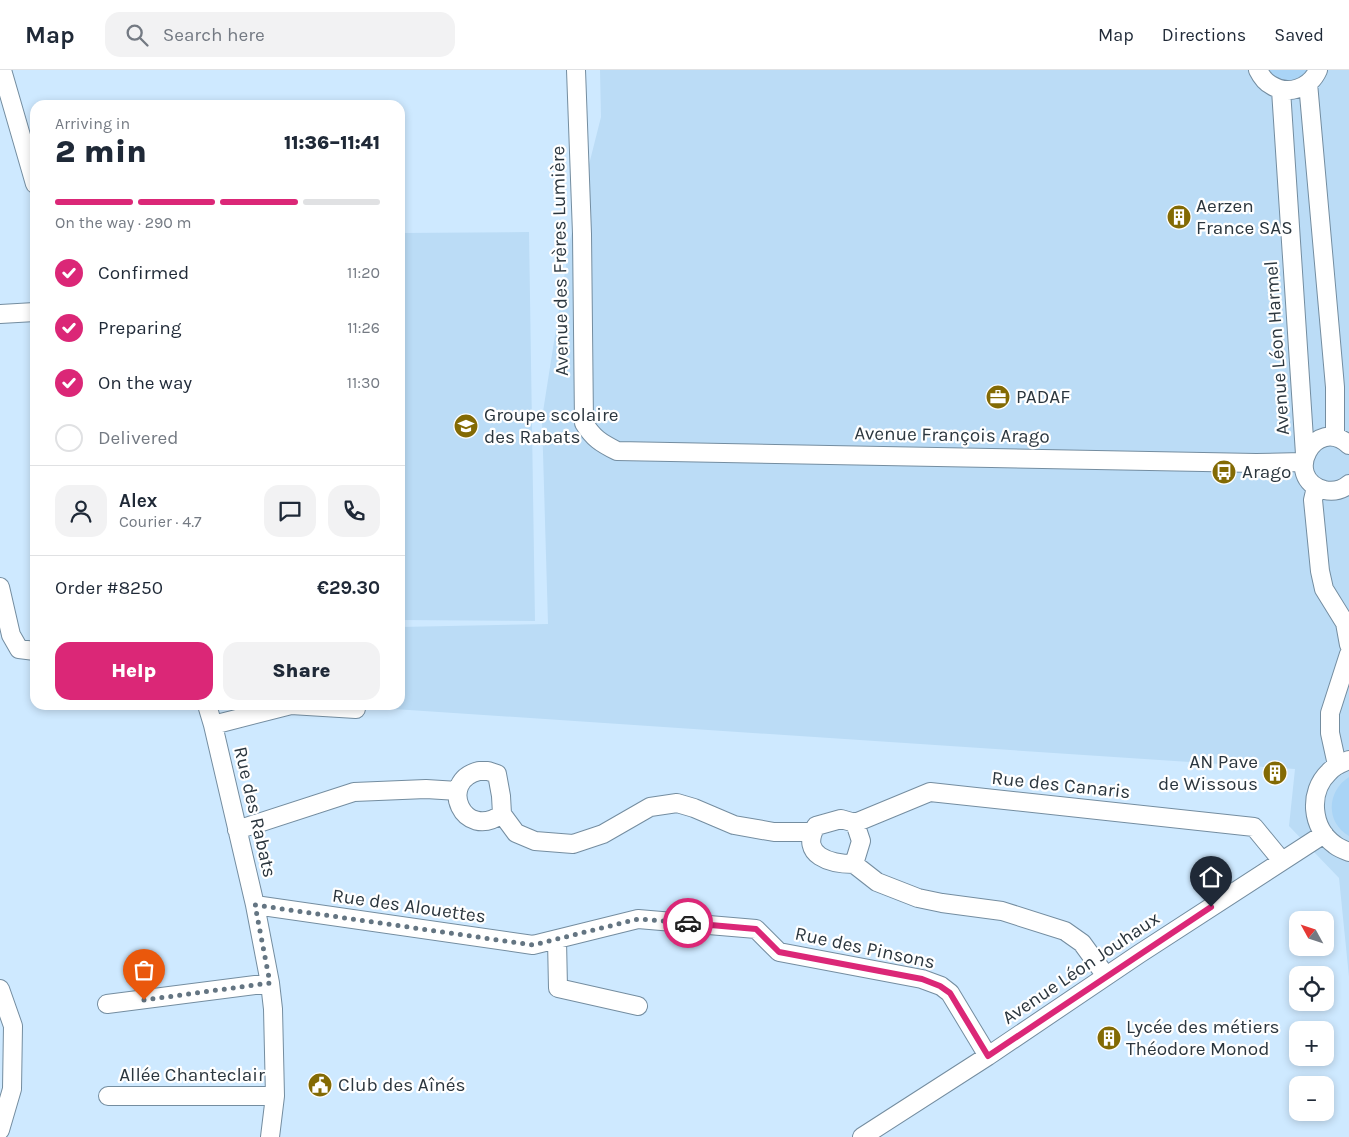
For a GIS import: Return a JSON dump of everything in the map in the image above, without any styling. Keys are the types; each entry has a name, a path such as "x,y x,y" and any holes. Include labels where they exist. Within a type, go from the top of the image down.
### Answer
{"street":[{"path":"2,70 30,167"},
{"name":"Avenue des Frères Lumière","path":"576,70 582,234 584,423 591,434 602,443"},
{"path":"1258,70 1263,79 1271,86 1281,90 1300,88 1313,77"},
{"path":"1304,458 1310,446 1318,440 1326,437 1342,441 1335,387 1313,77"},
{"name":"Avenue Léon Harmel","path":"1281,90 1304,471 1316,487"},
{"path":"0,314 30,312"},
{"name":"Avenue François Arago","path":"602,443 617,451 1256,463 1304,458"},
{"path":"1348,486 1334,491 1316,487 1313,500 1320,572 1324,589 1345,623 1349,645"},
{"path":"0,587 11,635 19,648 30,650"},
{"path":"1349,654 1330,713 1330,733 1343,762 1324,777 1317,791 1314,806 1317,821 1324,834 1335,846 1349,852"},
{"name":"Rue des Rabats","path":"208,710 255,905 270,983 273,1010 275,1096 270,1137"},
{"path":"213,725 275,710"},
{"path":"502,814 494,820 483,822 474,821 461,810 458,801 458,791 466,777 474,772 488,771 497,774 502,796 502,814 516,834 535,842 573,844 603,834 650,806 677,803 734,825 774,832 813,832"},
{"path":"237,830 354,792 426,789 458,791"},
{"name":"Rue des Canaris","path":"856,823 930,792 1254,827 1282,860"},
{"path":"854,864 861,840 856,823 841,819 816,826 811,843 818,856 827,861 854,864 877,882 918,898 1002,911 1065,931 1082,943 1106,976"},
{"name":"Avenue Léon Jouhaux","path":"862,1137 1324,834"},
{"name":"Rue des Alouettes","path":"255,905 533,945 558,940"},
{"name":"Rue des Pinsons","path":"558,940 638,919 756,929 779,952 922,979 940,986 950,993 988,1056"},
{"path":"558,940 558,988 638,1006"},
{"path":"107,1004 270,983"},
{"path":"0,989 13,1026 12,1089 0,1130"},
{"name":"Allée Chanteclair","path":"108,1096 275,1096"}],"shaded area":[{"path":"600,70 1349,70 1349,977 1339,878 1289,826 1295,769 405,710 405,627 548,624 542,418 570,240 601,117"},
{"path":"1268,70 1308,70 1299,78 1283,80 1272,75"},
{"name":"Groupe scolaire des Rabats","path":"529,232 535,621 405,620 405,233"},
{"path":"1349,777 1349,836 1336,823 1332,806 1336,790"}],"way so far":[{"path":"144,1000 270,983 255,905 533,945 638,919 688,923"}],"place":[{"name":"Aerzen France SAS","path":"1179,217"},
{"name":"PADAF","path":"998,397"},
{"name":"Groupe scolaire des Rabats","path":"466,426"},
{"name":"Arago","path":"1224,472"},
{"name":"AN Pave de Wissous","path":"1275,773"},
{"name":"Lycée des métiers Théodore Monod","path":"1109,1038"},
{"name":"Club des Aînés","path":"320,1085"}],"route":[{"path":"688,923 756,929 779,952 922,979 940,986 950,993 988,1056 1211,907"}]}
